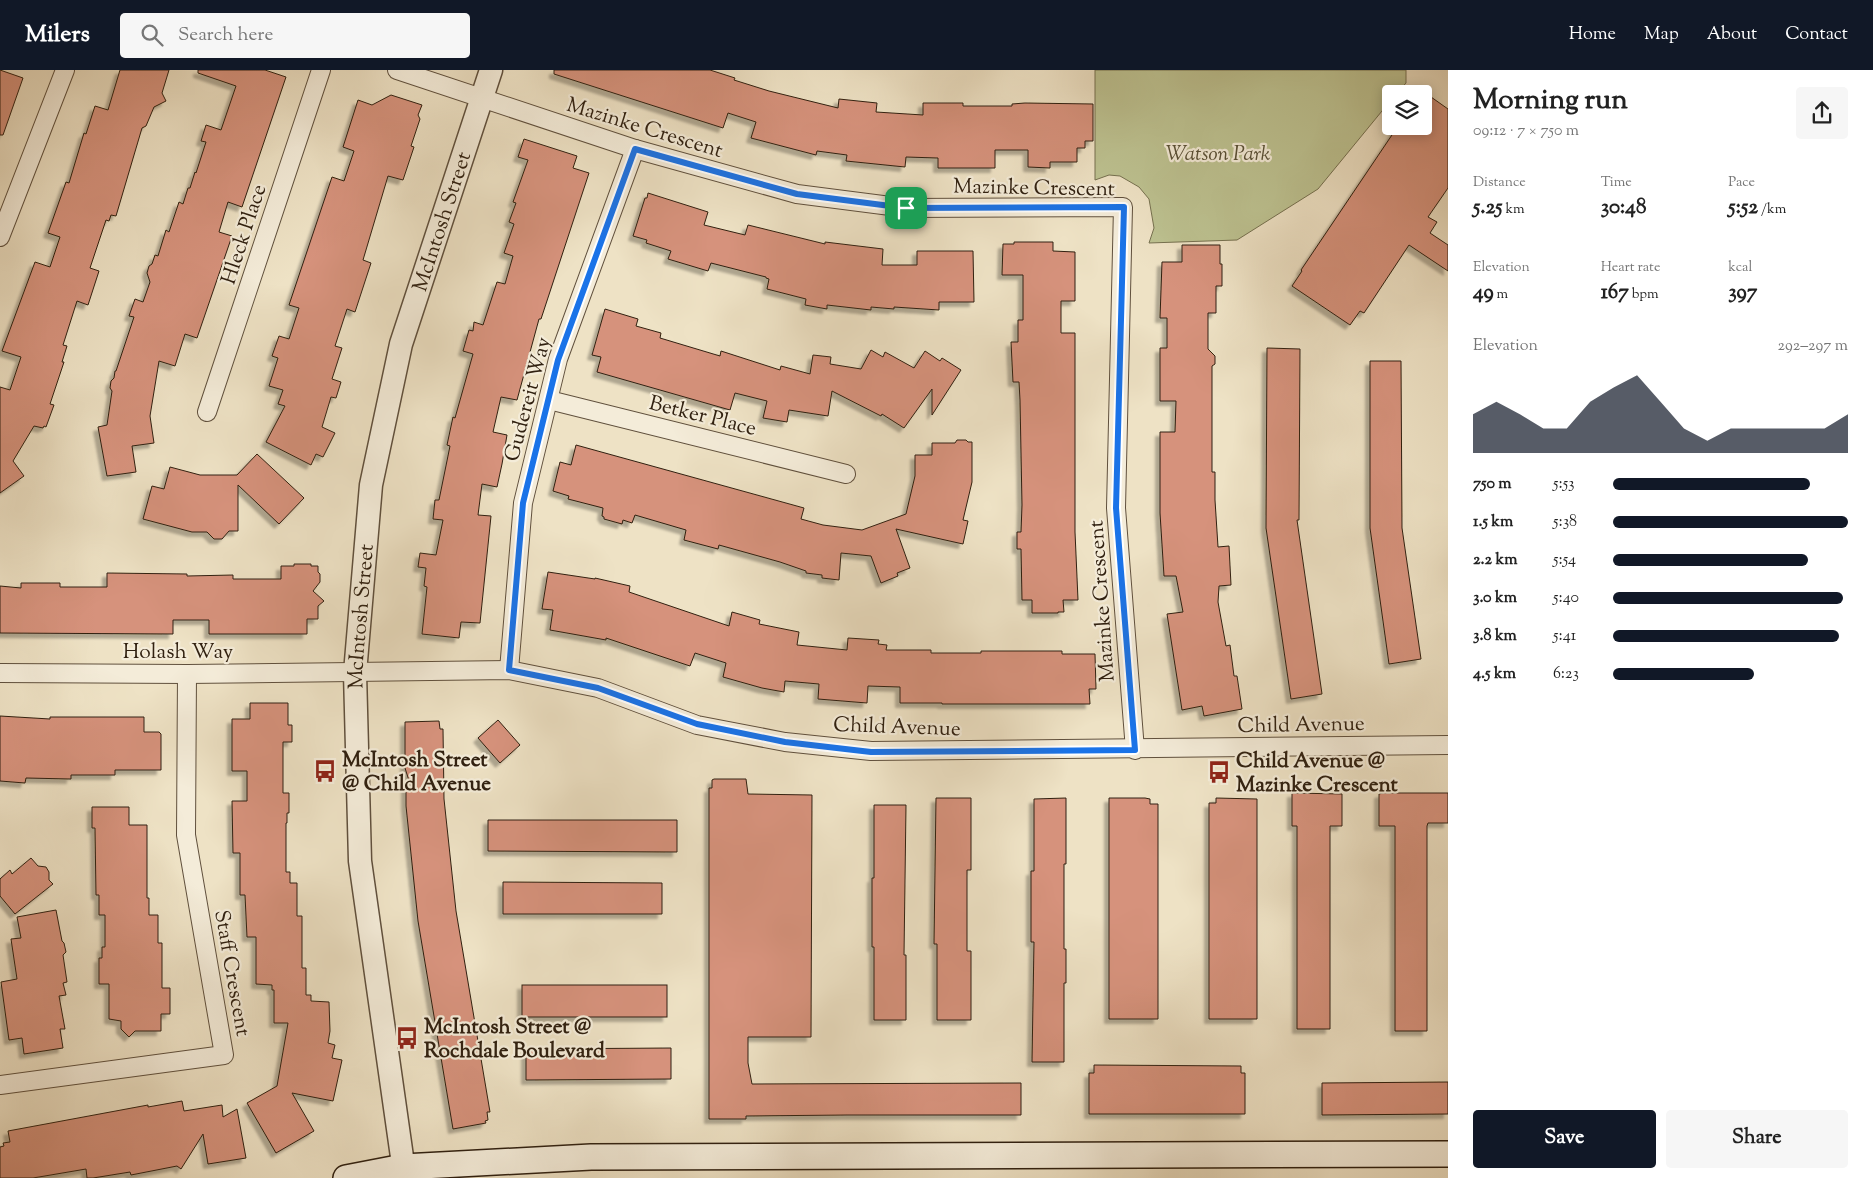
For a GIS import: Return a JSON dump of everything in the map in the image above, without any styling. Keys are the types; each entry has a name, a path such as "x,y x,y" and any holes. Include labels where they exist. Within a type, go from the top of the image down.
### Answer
{"main road":[{"path":"346,1178 590,1157 1448,1154"}],"street":[{"path":"0,237 66,70"},
{"name":"Hleck Place","path":"207,412 321,70"},
{"name":"Mazinke Crescent","path":"396,70 635,149 797,194 906,208 1124,207 1116,508 1135,750"},
{"name":"McIntosh Street","path":"404,1173 360,861 355,673 371,485 397,362 404,334 491,70"},
{"name":"Gudereit Way","path":"509,670 523,503 558,360 635,149"},
{"name":"Betker Place","path":"549,400 846,474"},
{"name":"Child Avenue","path":"355,673 509,670 598,688 697,724 785,742 871,752 1448,745"},
{"name":"Holash Way","path":"0,673 355,673"},
{"name":"Staff Crescent","path":"0,1085 224,1055 186,835 187,674"}],"green space":[{"name":"Watson Park","path":"1095,70 1406,70 1406,83 1404,85 1382,85 1382,111 1318,189 1237,240 1149,243 1154,228 1149,199 1139,187 1120,176 1109,175 1095,180"}],"building":[{"path":"0,70 23,78 3,135 0,135"},
{"path":"120,70 169,70 162,93 166,101 154,107 146,126 142,128 116,216 111,215 109,221 106,220 90,268 99,271 88,305 77,301 63,345 67,346 62,362 64,362 50,404 54,405 46,427 34,426 13,461 24,476 0,493 0,387 10,390 21,357 2,351 35,262 50,267 60,237 48,233 66,182 69,183 84,133 86,134 95,106 108,110"},
{"path":"198,70 265,70 286,77 242,207 228,202 219,232 232,236 197,338 185,334 175,366 159,361 150,416 154,443 132,446 136,472 107,476 98,427 107,425 112,391 110,388 111,381 114,378 134,317 129,316 135,299 143,302 150,282 147,273 149,266 152,264 155,255 158,256 166,230 169,232 179,202 183,204 188,188 190,188 206,142 201,141 206,125 221,130 236,86 198,73"},
{"path":"554,70 710,70 769,91 838,108 839,99 877,103 876,112 923,115 923,103 963,103 963,106 1012,106 1012,104 1025,103 1093,104 1093,141 1085,141 1085,148 1077,148 1077,162 1050,162 1050,168 1028,167 1028,150 995,150 995,168 938,168 938,158 906,157 905,167 846,161 847,155 817,151 816,155 751,138 756,122 728,113 723,128 554,74"},
{"path":"391,95 422,105 418,115 420,119 411,146 414,147 403,180 388,176 363,260 371,263 355,312 347,309 335,346 342,348 332,379 341,382 336,398 331,397 322,427 335,433 323,457 316,454 311,465 266,442 285,406 278,404 283,390 269,386 278,358 272,356 279,336 289,339 299,308 289,305 332,177 344,181 354,151 343,147 358,100 372,105"},
{"path":"1432,98 1448,109 1448,188 1428,217 1437,222 1430,233 1448,245 1448,271 1409,245 1364,313 1360,311 1350,325 1292,286 1392,135 1432,135"},
{"path":"524,139 577,156 573,168 589,173 541,319 539,319 517,400 501,397 493,432 507,435 502,464 497,487 482,484 478,515 491,516 480,623 461,622 459,638 422,634 427,587 424,586 426,568 418,567 420,553 436,555 443,520 433,519 435,500 439,500 450,446 447,445 453,417 455,418 473,354 463,351 469,330 473,331 474,322 483,325 497,282 505,284 513,256 504,253 514,224 509,222 516,203 513,202 528,160 518,157"},
{"path":"648,193 708,212 704,225 745,235 748,225 825,244 825,242 883,249 882,265 917,265 917,251 973,251 974,302 939,302 939,310 871,307 871,310 827,305 827,309 805,305 806,299 767,289 769,279 766,277 711,263 708,271 668,259 671,251 646,243 647,240 633,236"},
{"path":"1014,242 1053,242 1053,251 1075,252 1075,301 1061,301 1061,333 1075,333 1075,532 1078,600 1063,600 1064,612 1058,613 1032,613 1032,600 1022,600 1021,549 1017,549 1017,532 1021,532 1022,505 1020,400 1019,382 1013,382 1011,342 1018,342 1018,320 1023,320 1023,275 1002,275 1003,244 1014,244"},
{"path":"1182,245 1220,245 1220,264 1222,264 1222,286 1216,286 1216,313 1208,313 1208,349 1215,356 1215,364 1212,366 1212,472 1215,472 1218,547 1229,546 1231,585 1219,586 1218,602 1226,646 1230,645 1234,676 1237,676 1242,709 1204,716 1202,706 1182,710 1167,614 1183,612 1176,576 1164,576 1160,513 1160,432 1175,432 1176,401 1160,401 1160,348 1167,348 1167,318 1160,318 1162,262 1182,262"},
{"path":"605,309 638,319 636,326 661,333 660,338 720,356 721,351 780,370 781,366 810,374 813,355 831,357 830,364 861,369 871,350 883,357 885,352 914,368 925,351 940,361 942,358 961,370 932,415 932,389 904,428 882,414 881,416 832,391 828,416 789,410 787,422 763,418 767,401 735,393 730,410 597,372 601,357 592,355"},
{"path":"1267,348 1300,349 1299,520 1297,520 1322,694 1291,699 1266,528"},
{"path":"1370,361 1401,361 1402,528 1421,659 1389,664 1370,528"},
{"path":"957,440 972,442 972,482 963,520 968,521 963,544 896,529 910,568 897,573 898,576 881,583 871,556 841,553 839,580 822,578 822,575 806,573 806,571 780,562 719,545 718,549 684,540 686,530 635,515 632,523 623,520 622,524 604,519 602,516 603,508 568,499 569,496 553,491 560,462 571,465 576,445 804,508 801,519 823,525 862,530 906,514 915,476 915,455 932,455 932,443 955,443"},
{"path":"257,454 304,498 279,524 238,485 238,531 229,531 222,539 214,539 207,532 192,532 143,519 152,486 164,489 170,467 200,475 237,475"},
{"path":"294,564 318,566 320,574 320,582 313,591 324,601 318,606 318,619 307,619 307,634 209,634 209,620 173,620 173,634 0,633 0,586 21,588 21,583 60,583 60,587 107,587 107,573 187,574 187,576 233,575 233,579 281,579 281,566 294,566"},
{"path":"548,572 595,578 630,586 629,592 729,626 732,612 760,620 759,624 799,632 797,645 847,650 848,638 879,640 878,644 887,645 886,650 931,650 931,653 1062,651 1062,654 1095,654 1096,689 1089,689 1090,704 942,704 900,703 900,687 868,686 867,703 818,699 819,684 785,681 784,692 762,688 723,677 726,663 695,653 690,666 606,638 606,640 550,630 553,610 542,609"},
{"path":"250,703 288,703 288,725 292,725 292,742 283,742 283,793 289,793 289,813 287,813 286,823 286,872 290,872 290,883 297,883 297,916 302,916 302,968 306,968 306,995 311,995 311,1001 329,1002 330,1031 328,1043 335,1045 332,1058 342,1060 333,1101 292,1093 314,1131 276,1153 247,1103 277,1086 288,1023 274,1023 274,990 272,990 272,985 256,984 256,937 247,937 245,895 240,895 240,853 233,853 232,801 247,801 247,771 232,771 232,719 250,719"},
{"path":"0,716 50,719 50,717 144,717 144,732 159,732 161,734 161,770 115,770 115,775 71,775 71,779 26,778 25,783 0,781"},
{"path":"498,720 520,745 500,763 478,738"},
{"path":"439,721 440,729 443,729 444,799 456,911 490,1112 487,1112 488,1120 485,1121 486,1123 453,1129 418,921 406,806 406,787 411,787 405,768 405,722"},
{"path":"746,779 748,794 812,795 811,1037 748,1037 748,1063 752,1084 1021,1083 1021,1115 746,1116 746,1119 709,1119 709,788 712,788 712,780"},
{"path":"1292,793 1342,794 1342,826 1330,826 1330,1029 1297,1029 1297,826 1292,826"},
{"path":"1448,793 1448,823 1428,823 1427,826 1427,1031 1395,1031 1395,826 1379,826 1379,794"},
{"path":"936,798 971,798 971,870 967,870 967,951 971,951 971,1020 937,1020 937,944 934,944"},
{"path":"1066,798 1064,1062 1032,1062 1034,942 1031,942 1031,871 1034,871 1034,799"},
{"path":"1109,798 1145,798 1150,799 1150,804 1158,804 1158,1019 1109,1019"},
{"path":"1216,798 1257,799 1257,1019 1209,1019 1209,803 1216,803"},
{"path":"874,805 906,805 904,955 906,955 906,1020 874,1020 872,878 874,878"},
{"path":"92,807 129,807 129,825 147,825 147,898 149,898 149,915 158,915 158,943 162,943 162,988 170,988 170,1014 161,1014 161,1031 135,1031 129,1037 121,1029 121,1021 109,1019 109,984 99,984 99,958 102,958 102,947 105,947 105,915 99,915 99,895 96,895 95,828 92,828"},
{"path":"488,820 677,820 677,852 488,851"},
{"path":"31,858 38,866 46,867 49,872 49,880 53,884 15,914 0,896 0,879 10,870 12,874"},
{"path":"503,882 662,883 662,914 503,914"},
{"path":"56,910 66,952 63,955 67,982 63,983 66,995 59,996 65,1029 60,1029 63,1048 24,1054 22,1038 9,1040 1,982 17,979 11,939 21,938 17,917"},
{"path":"522,985 667,985 667,1017 522,1017"},
{"path":"671,1048 671,1079 526,1080 526,1049"},
{"path":"1094,1065 1241,1066 1241,1073 1245,1073 1245,1114 1089,1114 1089,1073 1094,1073"},
{"path":"1448,1082 1448,1114 1322,1115 1322,1083"},
{"path":"182,1101 184,1111 222,1105 223,1117 237,1109 246,1158 208,1164 203,1134 181,1169 177,1166 131,1175 130,1172 87,1178 86,1169 33,1178 0,1178 0,1147 4,1146 3,1143 10,1142 8,1131 148,1105 148,1107"}],"place":[{"name":"McIntosh Street @ Child Avenue","path":"325,771"},
{"name":"Child Avenue @ Mazinke Crescent","path":"1219,772"},
{"name":"McIntosh Street @ Rochdale Boulevard","path":"407,1038"}],"route":[{"path":"635,149 797,194 906,208 1124,207 1116,508 1135,750 871,752 785,742 697,724 598,688 509,670 523,503 558,360 635,149"}]}
